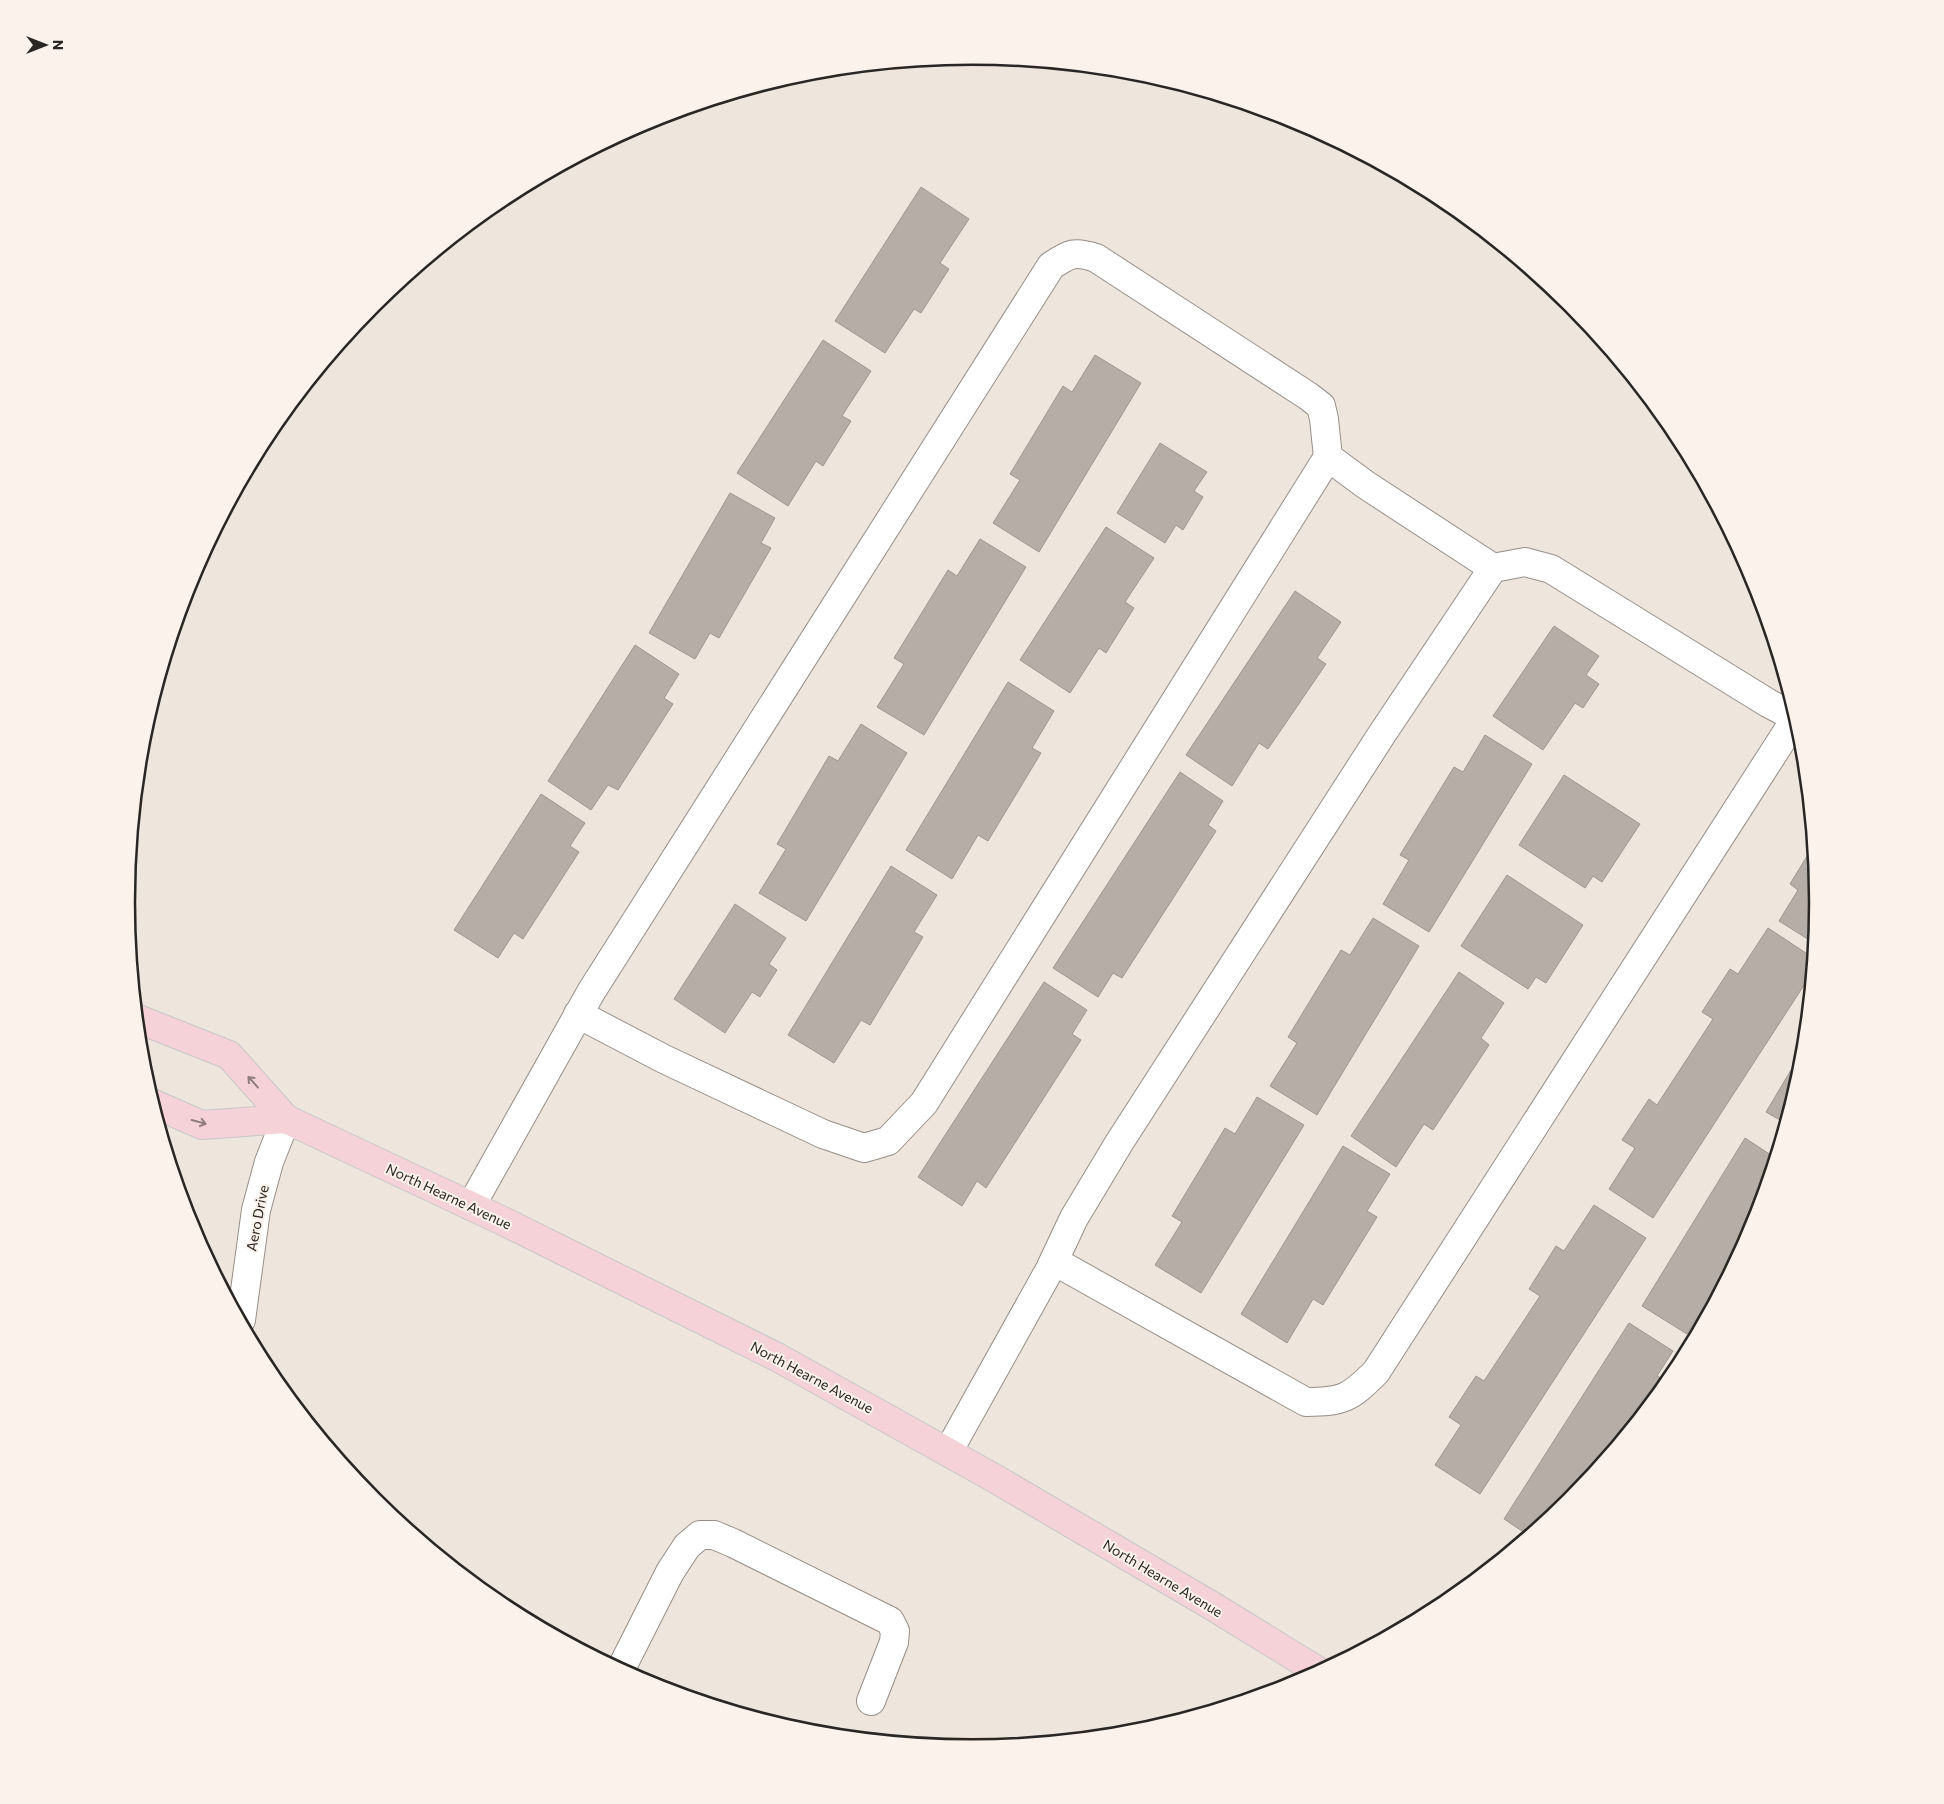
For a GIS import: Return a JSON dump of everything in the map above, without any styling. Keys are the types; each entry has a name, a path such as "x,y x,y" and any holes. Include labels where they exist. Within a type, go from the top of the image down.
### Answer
{"main road":[{"name":"North Hearne Avenue","path":"144,1021 228,1055 286,1118 471,1206 777,1357 948,1452 1209,1604 1311,1667"},
{"path":"161,1107 202,1125 286,1118"}],"street":[{"path":"471,1206 578,1014 756,729 1052,266 1068,255 1082,254 1096,258 1321,406 1328,457 924,1103 888,1141 864,1148 823,1134 664,1059 578,1014"},
{"path":"1328,457 1366,485 1493,568 1524,562 1551,569 1787,713"},
{"path":"948,1452 1054,1261 1074,1218 1119,1143 1382,734 1493,568"},
{"path":"1054,1261 1306,1402 1332,1402 1356,1392 1376,1372 1790,727"},
{"name":"Aero Drive","path":"242,1311 256,1210 269,1162 286,1118"},
{"path":"624,1663 670,1572 687,1546 700,1535 714,1535 890,1621 895,1631 894,1642 871,1701"}],"building":[{"path":"921,187 969,219 940,263 949,269 921,313 914,309 885,353 835,321"},
{"path":"823,340 871,371 842,416 851,421 823,466 816,461 788,506 737,473"},
{"path":"1095,355 1141,383 1039,552 993,523 1020,480 1010,474 1063,386 1072,392"},
{"path":"1160,443 1207,472 1194,491 1203,497 1183,530 1176,525 1165,543 1117,513"},
{"path":"730,493 775,518 761,543 771,548 719,638 710,633 695,659 649,633"},
{"path":"1106,527 1154,558 1125,602 1134,608 1106,653 1099,648 1070,693 1020,660"},
{"path":"980,539 1026,567 924,735 877,707 904,664 894,658 948,570 957,576"},
{"path":"1295,591 1341,622 1317,658 1326,664 1268,749 1259,743 1232,786 1186,755"},
{"path":"1554,626 1599,656 1586,675 1599,684 1583,708 1575,703 1543,750 1493,716"},
{"path":"635,645 679,674 664,698 673,704 618,790 608,785 591,810 548,781"},
{"path":"1008,682 1054,711 1032,748 1041,753 988,841 978,835 952,879 906,850"},
{"path":"861,724 907,753 806,921 759,893 786,849 777,844 829,756 838,761"},
{"path":"1485,735 1532,764 1429,932 1383,904 1409,860 1400,855 1454,767 1463,772"},
{"path":"1180,772 1223,801 1208,825 1216,831 1122,978 1113,973 1098,997 1053,968"},
{"path":"1564,775 1640,824 1602,882 1593,876 1585,888 1519,845"},
{"path":"541,794 585,823 570,846 579,852 523,939 514,933 498,958 454,930"},
{"path":"1807,856 1808,939 1779,921 1798,890 1790,884"},
{"path":"891,866 937,895 914,932 923,937 870,1025 861,1020 834,1063 788,1035"},
{"path":"1507,875 1583,925 1546,983 1536,977 1528,989 1461,946"},
{"path":"735,904 786,938 769,964 777,970 760,997 752,992 725,1033 674,999"},
{"path":"1373,918 1419,946 1317,1115 1270,1086 1297,1043 1288,1037 1341,950 1350,955"},
{"path":"1768,928 1807,954 1804,985 1653,1218 1609,1189 1635,1148 1622,1140 1649,1099 1657,1105 1713,1019 1702,1012 1730,969 1738,974"},
{"path":"1459,972 1504,1003 1481,1038 1489,1045 1433,1130 1424,1124 1396,1167 1351,1136"},
{"path":"1044,982 1087,1010 1072,1034 1081,1040 986,1188 977,1181 962,1206 918,1177"},
{"path":"1792,1068 1780,1120 1766,1112"},
{"path":"1257,1097 1304,1125 1201,1293 1155,1265 1182,1222 1172,1216 1225,1128 1235,1134"},
{"path":"1745,1138 1770,1154 1745,1222 1723,1272 1687,1334 1642,1306"},
{"path":"1343,1146 1390,1174 1367,1211 1377,1217 1323,1305 1313,1299 1287,1343 1241,1314"},
{"path":"1594,1205 1646,1238 1480,1494 1435,1465 1461,1425 1449,1417 1476,1376 1484,1381 1540,1296 1529,1289 1556,1246 1564,1251"},
{"path":"1629,1323 1673,1351 1657,1376 1660,1378 1636,1412 1564,1494 1523,1532 1504,1519"}]}
